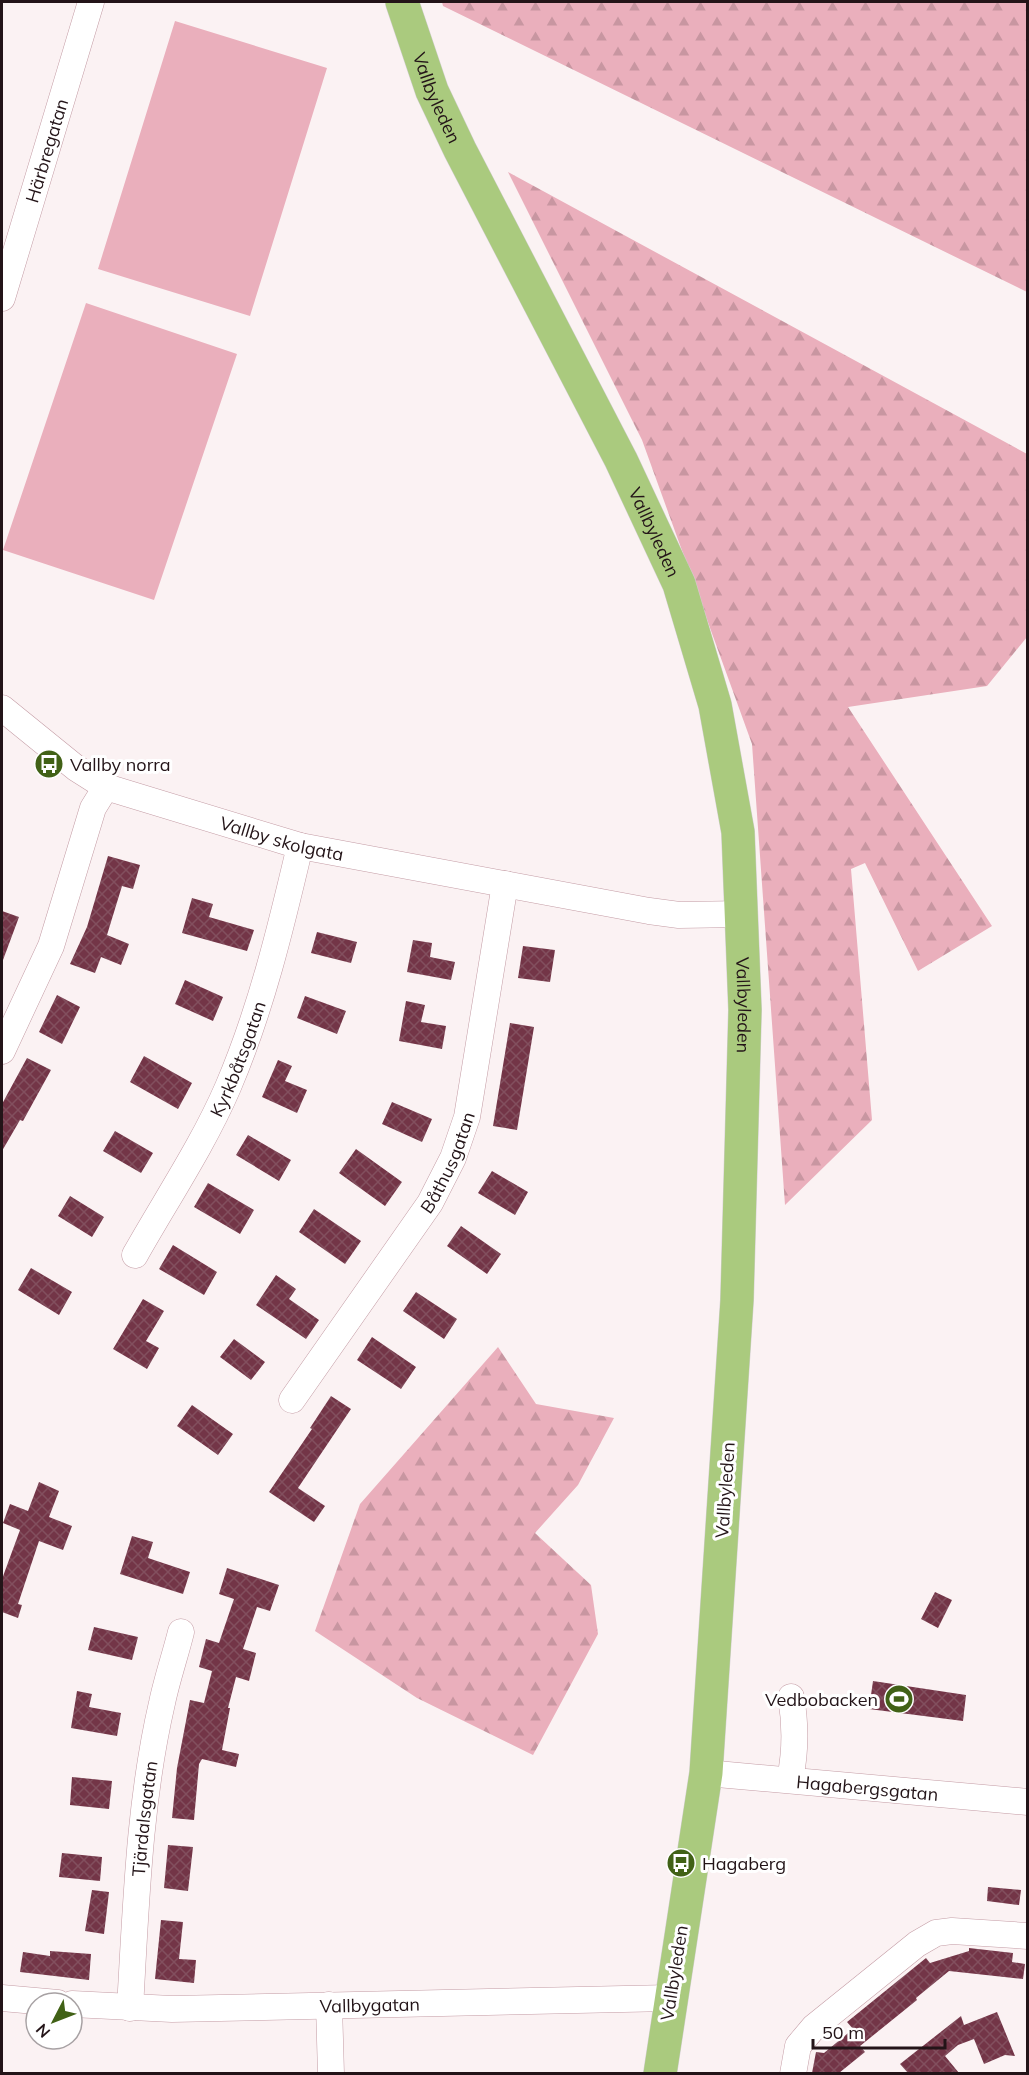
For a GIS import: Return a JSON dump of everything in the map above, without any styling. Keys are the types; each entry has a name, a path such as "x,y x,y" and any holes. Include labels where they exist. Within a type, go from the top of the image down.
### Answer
{"main road":[{"name":"Vallbyleden","path":"402,2 432,91 621,460 679,584 704,664 729,771 738,832 743,914 744,1125 737,1300 706,1773 660,2073"}],"street":[{"name":"Härbregatan","path":"2,298 91,2"},
{"path":"2,708 76,768 106,787 93,808 51,946 2,1051"},
{"name":"Vallby skolgata","path":"106,787 300,846 649,912 679,915 743,914"},
{"name":"Kyrkbåtsgatan","path":"135,1255 227,1090 244,1048 274,949 300,846"},
{"name":"Båthusgatan","path":"292,1400 430,1203 453,1158 467,1117 505,884"},
{"name":"Tjärdalsgatan","path":"130,2008 136,1892 148,1780 162,1703 181,1632"},
{"path":"790,1779 795,1752 795,1725 791,1697"},
{"name":"Hagabergsgatan","path":"706,1773 1028,1802"},
{"path":"793,2073 798,2046 814,2027 917,1944 936,1933 980,1932 1028,1936"},
{"path":"2,1998 24,2000"},
{"name":"Vallbygatan","path":"84,2005 130,2008 670,1998"},
{"path":"329,2005 331,2073"}],"green space":[{"path":"442,2 1027,2 1027,292 443,6"},
{"path":"175,21 327,68 250,316 98,269"},
{"path":"508,172 1027,454 1027,637 987,686 848,707 992,926 918,971 865,863 851,869 872,1120 785,1205 752,744 642,440"},
{"path":"86,303 237,354 154,600 3,550"},
{"path":"498,1347 536,1404 614,1418 578,1485 535,1533 591,1585 598,1634 533,1755 417,1698 315,1631 360,1504"}],"building":[{"path":"108,856 140,865 133,889 122,886 107,935 129,944 121,965 101,957 95,973 70,964 87,927"},
{"path":"192,898 213,904 209,917 254,930 247,951 182,933"},
{"path":"2,911 19,917 3,960 2,960"},
{"path":"317,932 357,942 351,963 311,953"},
{"path":"413,940 432,943 430,957 455,962 451,980 407,972"},
{"path":"523,946 555,950 550,982 518,978"},
{"path":"185,980 223,997 213,1021 175,1004"},
{"path":"57,995 80,1007 62,1044 39,1032"},
{"path":"305,996 346,1011 337,1034 297,1018"},
{"path":"406,1001 425,1005 421,1022 446,1026 442,1049 399,1041"},
{"path":"510,1023 534,1027 517,1130 493,1126"},
{"path":"144,1056 192,1083 178,1109 130,1082"},
{"path":"27,1058 51,1070 23,1121 20,1120 2,1151 2,1104"},
{"path":"278,1060 292,1066 285,1081 307,1090 297,1113 262,1097"},
{"path":"392,1102 432,1119 422,1142 382,1124"},
{"path":"115,1131 153,1153 141,1173 103,1151"},
{"path":"248,1135 291,1160 279,1181 236,1155"},
{"path":"356,1149 402,1182 385,1206 339,1173"},
{"path":"492,1171 528,1192 515,1215 478,1193"},
{"path":"208,1183 254,1210 240,1234 194,1207"},
{"path":"70,1196 104,1217 92,1237 58,1216"},
{"path":"314,1209 361,1241 345,1264 299,1232"},
{"path":"461,1226 501,1254 487,1274 447,1246"},
{"path":"173,1245 217,1272 204,1295 159,1269"},
{"path":"31,1268 72,1292 59,1315 18,1290"},
{"path":"276,1275 296,1289 289,1299 319,1320 306,1339 256,1305"},
{"path":"416,1292 457,1319 444,1339 403,1311"},
{"path":"143,1299 164,1311 146,1341 159,1348 147,1369 113,1349"},
{"path":"372,1337 416,1367 401,1389 357,1360"},
{"path":"234,1339 265,1362 251,1380 220,1357"},
{"path":"331,1396 351,1409 298,1488 325,1506 314,1522 269,1492 312,1429 310,1428"},
{"path":"192,1405 233,1434 218,1455 177,1426"},
{"path":"39,1482 59,1491 49,1517 72,1526 63,1550 39,1541 18,1604 22,1605 18,1618 2,1612 2,1579 20,1530 3,1523 10,1504 28,1511"},
{"path":"132,1536 153,1542 148,1558 190,1572 183,1594 120,1574"},
{"path":"227,1568 279,1585 270,1611 257,1607 243,1649 256,1653 249,1681 236,1677 228,1708 230,1708 222,1750 239,1754 236,1767 202,1759 199,1764 194,1820 172,1818 177,1768 190,1700 204,1703 212,1671 199,1667 206,1639 219,1643 234,1599 219,1594"},
{"path":"935,1592 952,1600 938,1628 921,1619"},
{"path":"94,1627 138,1637 132,1660 88,1650"},
{"path":"873,1681 966,1695 963,1721 869,1709"},
{"path":"77,1691 92,1694 89,1707 121,1713 117,1736 71,1728"},
{"path":"72,1777 112,1781 109,1809 70,1805"},
{"path":"168,1845 193,1847 188,1891 164,1888"},
{"path":"62,1853 102,1857 100,1881 59,1877"},
{"path":"988,1887 1021,1890 1019,1905 987,1901"},
{"path":"92,1890 109,1892 104,1934 85,1931"},
{"path":"161,1920 183,1922 179,1959 196,1960 194,1983 155,1979"},
{"path":"969,1948 1013,1953 1012,1962 1025,1964 1023,1979 949,1971 860,2046 865,2052 839,2073 812,2073 816,2052 824,2053 853,2029 847,2022 926,1958 930,1963 969,1951"},
{"path":"50,1951 91,1954 89,1980 20,1972 23,1952 50,1956"},
{"path":"997,2012 1015,2056 1005,2055 984,2064 974,2039 958,2045 945,2056 959,2073 908,2073 900,2064 961,2016 964,2025"}],"place":[{"name":"Vallby norra","path":"49,764"},
{"name":"Vedbobacken","path":"899,1699"},
{"name":"Hagaberg","path":"681,1863"}]}
